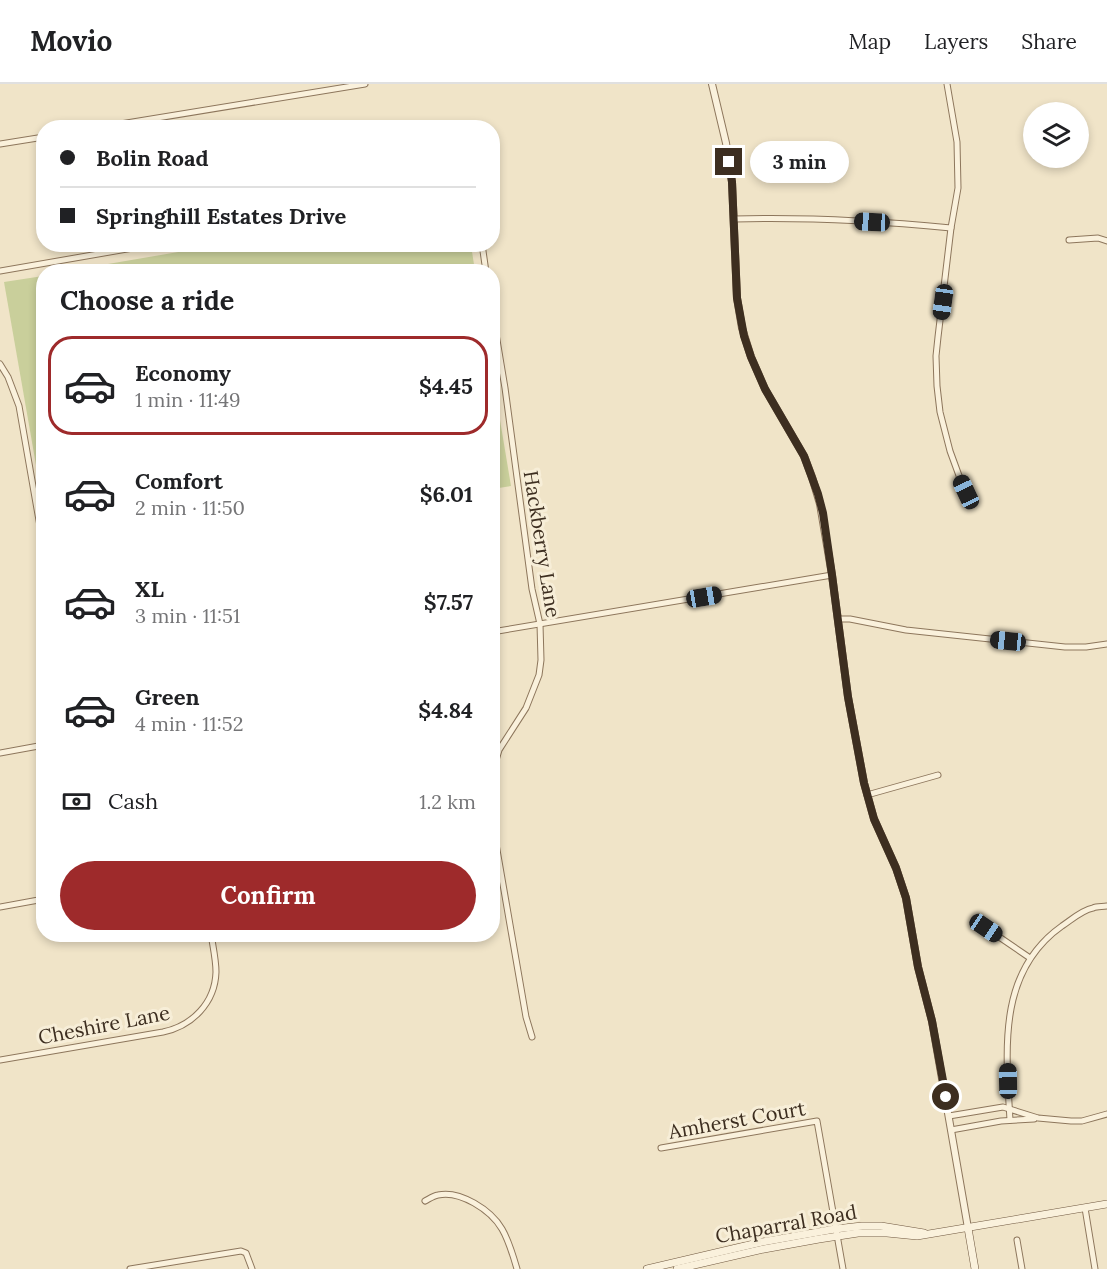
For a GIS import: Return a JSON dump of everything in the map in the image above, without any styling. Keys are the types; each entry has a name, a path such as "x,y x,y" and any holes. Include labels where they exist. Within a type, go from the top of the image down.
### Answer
{"main road":[{"name":"Chaparral Road","path":"646,1269 762,1242 836,1233 887,1233 917,1236 1107,1204"},
{"path":"968,1228 975,1269"},
{"name":"Chaparral Road","path":"677,1269 836,1233"}],"street":[{"path":"143,120 365,84"},
{"path":"712,84 729,162 737,298 744,336 765,389 800,448 809,468 823,513 852,717 867,795 874,819 896,868 906,898 918,967 932,1021 968,1228"},
{"path":"947,84 957,142 958,188 936,356 937,386 947,443 966,492"},
{"path":"0,144 36,138"},
{"path":"734,219 831,220 951,228"},
{"path":"1069,240 1098,238 1107,241"},
{"path":"45,264 111,252"},
{"path":"0,272 36,266"},
{"name":"Hackberry Lane","path":"500,359 532,589 540,624 541,660 537,683 526,708 500,748"},
{"path":"0,364 20,406 36,501"},
{"path":"500,631 832,575"},
{"path":"838,619 850,618 906,630 1072,648 1107,644"},
{"path":"0,753 36,746"},
{"path":"867,795 938,775"},
{"path":"500,867 526,1017 532,1037"},
{"path":"0,907 36,900"},
{"path":"1010,1120 1008,1047 1015,990 1030,958 1048,937 1093,908 1107,906"},
{"path":"986,928 1030,958"},
{"name":"Cheshire Lane","path":"0,1060 163,1032 183,1025 203,1008 213,988 216,972 212,942"},
{"path":"949,1116 1003,1107 1038,1118"},
{"path":"969,1113 971,1127"},
{"path":"951,1131 1010,1120 1038,1118 1082,1121 1107,1114"},
{"name":"Amherst Court","path":"661,1148 817,1121 836,1233"},
{"path":"425,1202 434,1196 445,1194 464,1198 481,1207 501,1227 517,1269"},
{"path":"1085,1208 1095,1269"},
{"path":"836,1233 843,1269"},
{"path":"1017,1240 1022,1269"},
{"path":"130,1269 240,1251 245,1252 252,1269"}],"green space":[{"path":"178,252 472,252 474,264 108,264"},
{"path":"36,277 36,465 4,282"},
{"path":"500,420 511,486 500,488"}],"route":[{"path":"729,162 740,319 751,357 765,389 804,456 818,494 823,513 848,697 864,783 874,819 896,868 906,898 918,967 932,1021 946,1097"}]}
